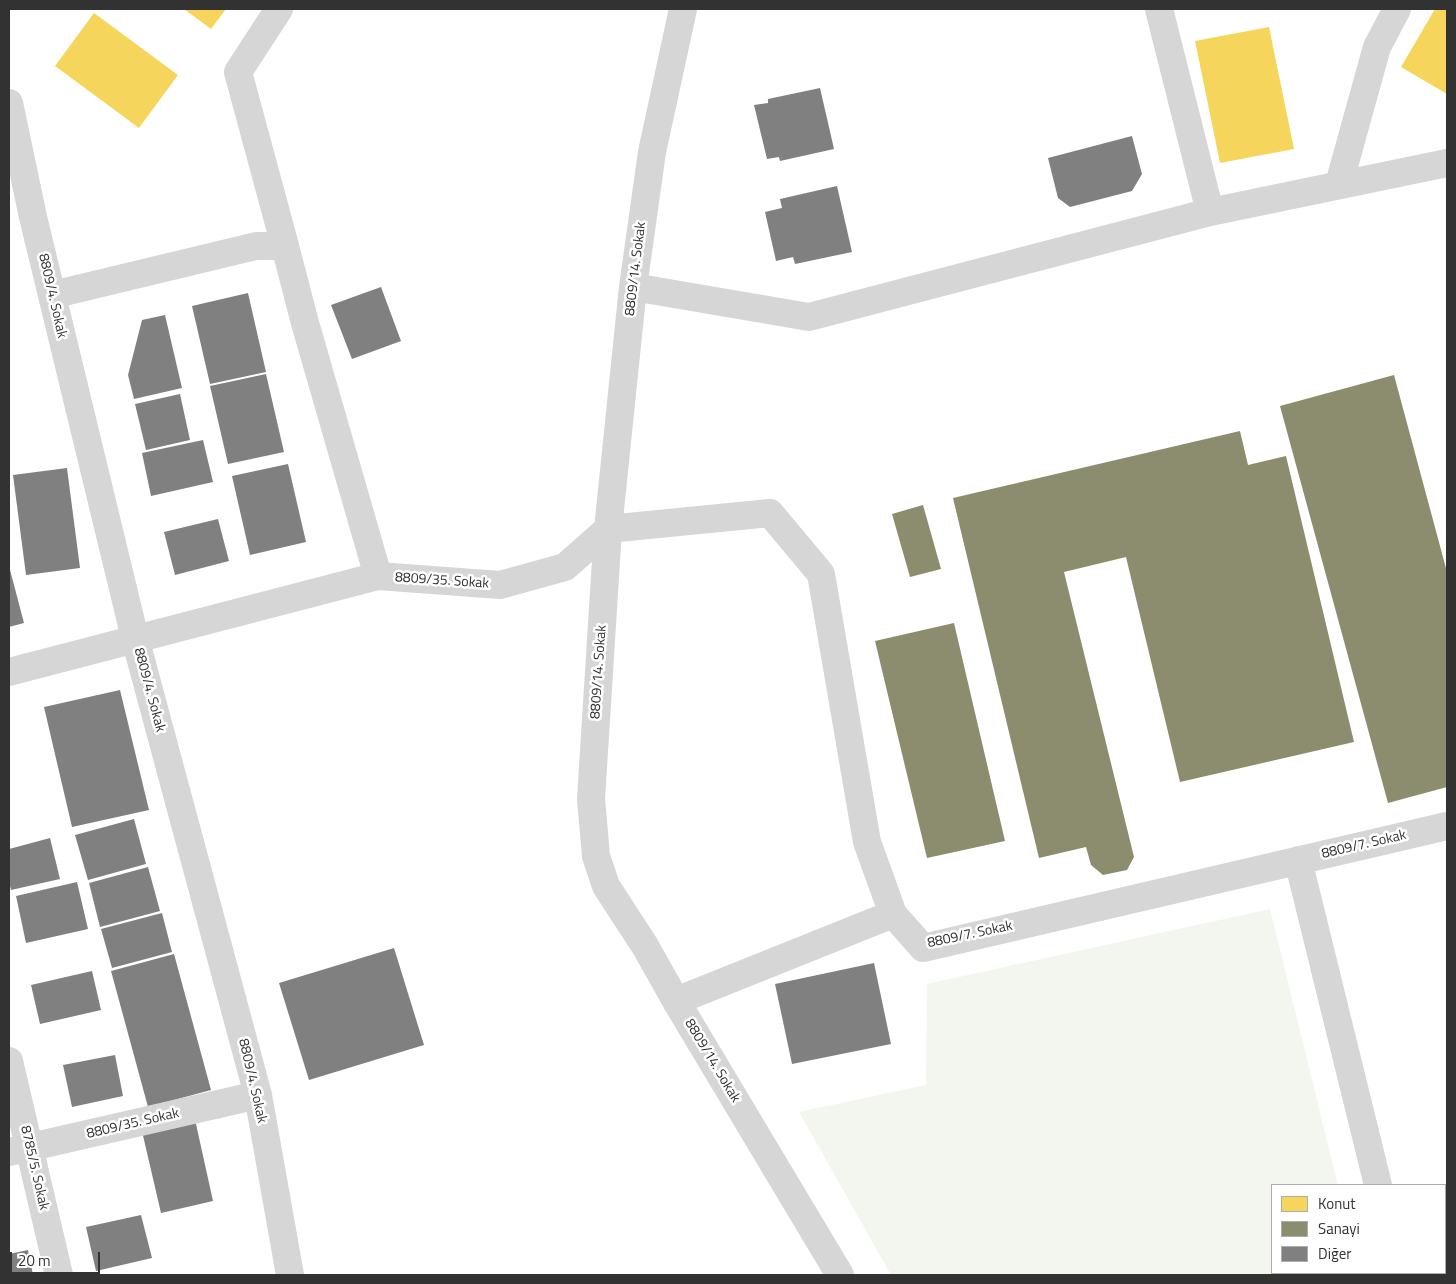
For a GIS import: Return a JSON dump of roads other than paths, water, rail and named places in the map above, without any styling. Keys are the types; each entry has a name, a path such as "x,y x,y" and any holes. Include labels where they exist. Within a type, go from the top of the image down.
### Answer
{"street":[{"path":"280,9 238,72 305,323 378,576"},
{"name":"8809/14. Sokak","path":"683,9 652,152 633,287 608,528 591,799 596,856 606,886 645,946 840,1275"},
{"path":"1159,9 1210,212"},
{"path":"1339,184 1377,47 1397,9"},
{"name":"8809/4. Sokak","path":"9,103 52,294 135,638 258,1095 290,1275"},
{"path":"633,287 809,317 1210,212 1447,163"},
{"path":"52,294 256,246 285,246"},
{"name":"8809/7. Sokak","path":"608,528 770,513 821,574 867,842 893,914 924,948 1447,826"},
{"name":"8809/35. Sokak","path":"9,672 378,576 500,585 565,567 608,528"},
{"path":"1298,860 1378,1184"},
{"path":"676,1001 893,914"},
{"name":"8785/5. Sokak","path":"9,1061 19,1150 59,1275"},
{"name":"8809/35. Sokak","path":"19,1150 258,1095"}]}
